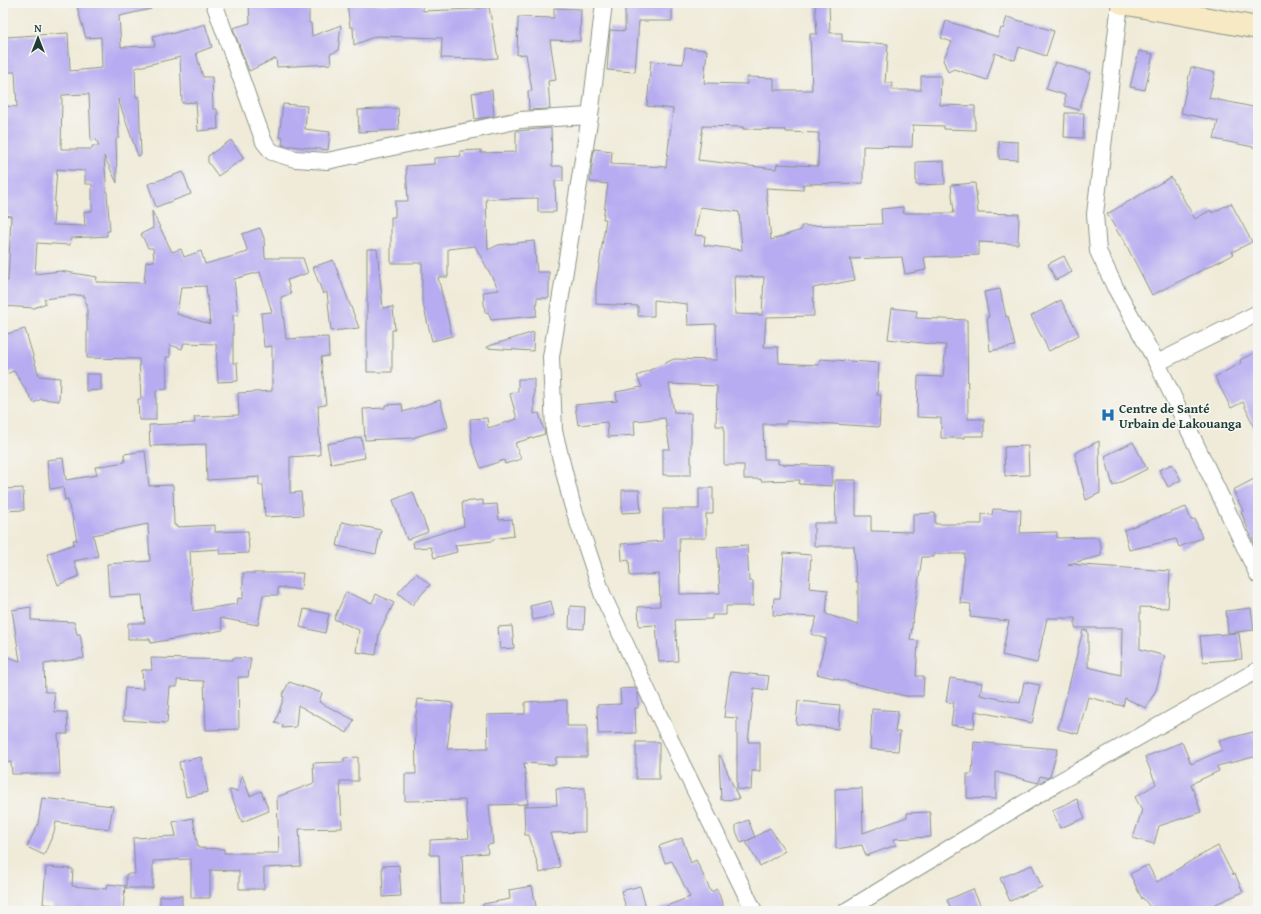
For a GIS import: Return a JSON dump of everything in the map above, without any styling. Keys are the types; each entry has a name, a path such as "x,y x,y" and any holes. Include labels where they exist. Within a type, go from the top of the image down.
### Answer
{"street":[{"path":"214,3 264,142 272,152 295,159 327,161 520,120 590,116"},
{"path":"604,3 590,116 552,357 554,431 572,504 603,596 678,756 754,911"},
{"path":"1258,28 1121,3 1095,214 1098,252 1115,287 1157,363 1258,575"},
{"path":"1157,363 1258,313"},
{"path":"846,911 1057,783 1258,670"}],"building":[{"path":"76,3 151,3 151,9 119,16 121,47 155,46 153,36 171,32 171,34 205,24 212,47 196,53 203,77 212,77 213,109 217,109 218,129 198,131 196,102 182,103 180,57 135,68 136,97 139,97 141,155 138,156 118,99 119,138 116,138 117,183 104,156 110,231 107,231 107,236 71,238 70,245 37,243 35,274 60,271 97,277 96,282 144,283 146,262 154,261 153,248 148,248 141,234 153,228 152,211 172,252 181,249 184,257 201,251 205,264 248,252 242,234 260,228 264,238 265,258 303,258 308,273 287,280 291,294 281,297 286,339 328,337 329,356 321,357 326,405 318,406 320,455 290,457 290,493 301,492 303,515 265,517 263,485 259,485 259,477 207,480 206,444 150,446 149,425 195,423 194,417 239,415 238,393 272,391 272,346 264,347 261,313 272,312 260,272 234,279 238,315 233,315 233,363 237,363 238,381 218,382 216,344 184,343 182,349 170,345 170,357 166,357 167,389 156,390 156,420 139,420 138,399 141,399 139,359 87,358 87,303 85,303 85,296 67,296 44,299 46,303 34,308 3,306 3,280 8,281 11,216 3,215 3,159 6,159 8,122 6,122 6,106 17,107 15,72 8,72 6,37 68,33 70,71 102,68 101,37 86,38","holes":["89,94 91,141 96,139 99,146 92,146 92,149 61,149 62,95","57,169 85,171 85,184 92,184 92,211 84,212 85,226 53,225","206,286 210,324 177,314 181,287"]},
{"path":"249,3 309,3 309,23 311,23 312,36 341,25 338,51 330,54 331,64 277,67 276,58 249,71 233,28 250,23"},
{"path":"347,3 423,5 423,11 489,7 498,58 441,58 442,38 376,36 354,45 353,27 350,27"},
{"path":"625,3 672,3 672,21 639,21 635,72 607,70 610,30 625,31"},
{"path":"815,3 829,3 830,33 842,33 842,41 888,44 885,83 892,83 892,90 921,90 921,76 941,76 940,105 975,106 975,130 944,129 944,126 913,125 912,147 863,146 863,183 803,184 803,190 766,188 771,240 801,230 801,226 882,224 881,209 903,207 903,213 954,213 951,185 975,183 978,213 1019,214 1018,244 979,242 979,255 924,257 926,270 905,274 902,257 850,259 855,280 813,288 814,316 766,317 764,347 778,347 779,363 819,365 820,359 879,363 877,395 881,395 879,427 786,421 786,424 763,424 764,459 778,459 778,464 832,466 832,486 799,484 800,480 761,481 761,479 744,479 744,465 724,465 724,426 716,426 717,386 669,384 674,412 691,413 691,475 663,475 663,449 670,449 665,418 634,421 635,435 608,437 607,422 578,425 575,405 617,401 616,392 642,387 637,376 674,359 717,360 716,324 688,325 687,304 654,300 654,316 638,316 638,306 596,304 596,286 606,219 603,219 608,184 590,182 594,149 612,151 611,164 666,167 673,109 647,106 651,61 683,64 685,48 707,50 704,83 747,84 747,77 774,78 774,90 812,90 810,34 817,34","holes":["703,126 743,127 743,129 786,130 786,132 819,133 818,166 777,164 776,169 698,160","700,207 739,212 742,250 704,245 705,236 695,235","734,276 764,277 762,315 735,314"]},
{"path":"554,8 581,9 580,41 550,40 556,80 548,81 550,109 529,110 528,91 532,91 526,54 517,55 518,17 554,18"},
{"path":"1007,17 1054,31 1046,56 1019,47 1015,60 995,53 987,80 954,69 948,72 943,60 952,42 941,38 946,21 998,37 1001,28 1003,29"},
{"path":"1139,51 1153,54 1145,90 1130,87"},
{"path":"1055,62 1091,73 1079,110 1065,106 1065,95 1046,89"},
{"path":"1191,67 1215,73 1209,98 1258,108 1258,148 1214,139 1218,121 1181,113"},
{"path":"492,90 494,116 475,119 472,93"},
{"path":"283,104 307,106 305,129 330,132 328,150 282,145 283,137 279,137"},
{"path":"398,108 399,130 359,132 358,110"},
{"path":"1065,113 1084,113 1083,138 1064,137"},
{"path":"551,128 552,166 563,166 563,181 555,181 556,212 538,212 538,198 486,199 488,250 498,245 534,241 537,272 549,272 549,298 537,298 536,316 491,320 488,312 485,313 483,292 499,290 475,246 448,249 448,277 438,277 452,336 432,341 422,300 422,263 391,263 391,217 395,217 395,201 408,201 406,166 434,164 434,158 461,156 460,151 481,150 481,153 516,152 516,131"},
{"path":"231,140 244,158 218,176 208,162 208,156"},
{"path":"999,141 1018,142 1018,160 999,159"},
{"path":"944,161 945,184 916,185 916,162"},
{"path":"183,172 191,194 156,207 148,184"},
{"path":"1171,177 1195,219 1211,210 1212,213 1231,203 1252,242 1232,252 1234,254 1152,295 1121,235 1120,236 1107,214"},
{"path":"367,249 377,249 383,308 393,307 395,330 392,330 392,372 367,372"},
{"path":"1064,256 1072,272 1056,280 1048,264"},
{"path":"333,260 359,328 331,331 327,292 323,294 313,267"},
{"path":"1000,289 1006,317 1008,316 1015,346 990,351 987,317 989,317 984,292"},
{"path":"1061,300 1079,335 1049,351 1031,316"},
{"path":"892,308 917,311 916,318 967,320 968,419 984,419 984,436 941,438 941,418 917,417 918,376 943,377 946,345 888,339"},
{"path":"25,329 39,376 60,378 59,401 41,399 34,403 14,371 3,375 3,335"},
{"path":"534,332 533,351 486,348 486,347"},
{"path":"1258,351 1258,437 1243,402 1231,408 1215,377 1241,363 1240,360"},
{"path":"86,374 101,374 101,390 86,391"},
{"path":"518,379 534,379 534,414 539,413 545,434 515,443 521,459 505,464 504,460 481,468 472,444 470,419 487,418 488,428 517,419 510,394 518,391"},
{"path":"440,400 448,427 412,438 365,440 363,409 385,408 385,405 402,404 403,412"},
{"path":"361,437 365,458 331,464 327,444"},
{"path":"1099,441 1100,493 1086,500 1075,453"},
{"path":"1133,442 1147,469 1113,486 1105,456"},
{"path":"1028,446 1029,475 1005,476 1004,447"},
{"path":"145,451 149,486 173,485 174,525 176,525 176,527 215,525 215,532 248,531 249,553 220,554 220,549 190,551 193,611 237,604 238,598 243,599 243,573 303,573 301,590 278,587 278,595 263,595 258,625 220,618 223,630 151,643 150,639 128,639 128,623 145,623 142,595 109,597 107,564 150,561 148,524 93,535 98,556 74,561 79,576 58,585 47,554 74,544 73,540 77,540 68,499 65,500 63,487 50,489 47,460 63,458 66,480 97,475 95,467 125,462 124,454"},
{"path":"1172,464 1181,480 1168,487 1159,470"},
{"path":"1258,477 1258,553 1241,512 1243,511 1233,490"},
{"path":"835,480 856,480 856,516 871,516 871,531 913,532 913,514 935,513 935,524 982,524 982,514 992,515 993,509 1021,510 1020,533 1057,532 1057,538 1097,537 1101,545 1101,556 1068,564 1170,571 1168,608 1140,607 1140,649 1165,656 1156,690 1146,708 1125,698 1123,706 1088,697 1078,734 1058,729 1083,630 1088,631 1088,667 1121,675 1122,628 1075,628 1075,618 1047,618 1037,663 1002,655 1009,621 970,617 971,604 960,603 965,554 934,554 934,557 922,557 910,640 918,641 916,676 924,676 923,696 905,696 817,674 826,639 811,634 817,617 773,615 774,598 780,598 784,553 811,555 809,588 828,590 826,614 858,625 858,582 856,582 854,546 814,546 814,523 836,523"},
{"path":"23,488 24,510 3,511 3,489"},
{"path":"699,488 713,488 713,514 706,514 706,538 679,538 680,594 720,593 717,547 747,545 749,581 753,581 753,606 726,606 726,615 712,615 712,619 675,620 678,661 659,662 656,625 639,626 638,607 660,606 659,574 630,576 629,560 622,561 621,544 663,541 663,509 699,509"},
{"path":"622,490 639,490 641,512 622,513"},
{"path":"413,492 428,532 407,540 393,500"},
{"path":"483,500 483,505 497,504 499,520 512,519 514,536 493,539 493,541 455,545 457,552 434,558 431,547 414,548 413,542 464,526 462,502"},
{"path":"1186,507 1191,520 1195,519 1202,538 1179,547 1176,539 1129,550 1124,530"},
{"path":"342,522 381,530 376,554 337,546"},
{"path":"416,573 430,585 412,605 398,593"},
{"path":"346,592 372,603 376,594 394,603 379,633 376,655 356,652 359,630 334,619"},
{"path":"551,601 554,615 533,620 530,606"},
{"path":"570,606 585,607 584,629 569,628"},
{"path":"31,607 31,620 74,622 77,634 80,634 84,658 44,664 45,692 54,692 55,712 67,712 68,734 58,734 60,774 12,774 11,762 3,763 3,655 20,661 12,610"},
{"path":"1251,608 1254,630 1228,633 1226,611"},
{"path":"304,609 329,614 325,633 300,627"},
{"path":"512,626 514,648 500,649 498,627"},
{"path":"1239,633 1242,659 1203,662 1200,636"},
{"path":"151,658 233,660 233,658 251,658 248,677 238,677 239,729 206,730 204,681 177,680 177,687 170,687 167,723 123,720 125,688 143,689 142,670 152,670"},
{"path":"730,672 769,676 767,690 754,688 748,742 760,742 760,771 752,771 751,790 737,789 737,718 724,717"},
{"path":"950,678 982,683 980,695 1020,703 1024,682 1040,685 1032,723 975,711 974,728 951,725 954,703 946,702"},
{"path":"289,682 322,693 319,702 354,720 347,733 298,705 296,727 282,728 283,725 275,723 284,697 282,696"},
{"path":"636,688 638,692 638,708 635,708 636,733 598,734 597,705 621,704 620,689"},
{"path":"418,699 453,703 447,749 488,748 487,715 525,714 525,702 567,700 567,726 587,726 587,757 556,757 555,765 524,763 528,804 489,805 493,844 487,845 488,853 462,855 464,903 441,903 439,855 430,855 430,840 469,838 465,800 405,801 405,774 416,774 415,722"},
{"path":"798,701 840,705 838,729 796,724"},
{"path":"872,709 898,711 895,732 900,732 898,751 870,749"},
{"path":"1253,732 1258,750 1258,756 1217,766 1219,771 1191,784 1201,812 1159,826 1154,844 1133,838 1142,810 1135,797 1156,784 1145,757 1182,742 1191,764 1222,750 1219,741"},
{"path":"636,742 659,742 659,779 636,779"},
{"path":"974,742 1058,749 1050,776 1048,778 1040,776 1038,783 996,772 996,799 967,798 967,774 972,774"},
{"path":"720,755 739,799 721,800"},
{"path":"201,757 208,792 186,797 179,762"},
{"path":"358,757 358,781 340,781 342,828 299,829 301,866 264,868 264,889 239,889 239,871 210,870 210,898 191,898 191,859 153,861 153,888 126,888 126,874 135,874 133,838 176,836 173,822 193,818 198,848 224,849 224,853 279,853 277,797 314,783 313,763 344,762 344,758"},
{"path":"242,775 250,796 261,791 269,811 242,822 229,790 238,791"},
{"path":"585,788 585,832 550,833 560,867 540,873 529,835 525,835 524,806 557,805 556,789"},
{"path":"862,788 863,833 907,817 907,813 930,812 931,837 893,839 896,845 866,856 862,845 836,849 835,789"},
{"path":"42,798 113,806 109,829 56,822 54,832 44,855 27,847 38,824"},
{"path":"1077,799 1085,818 1060,828 1052,810"},
{"path":"748,820 755,837 741,843 736,831 736,825"},
{"path":"770,828 785,851 760,866 746,842"},
{"path":"682,838 691,863 696,860 711,892 717,889 725,911 656,911 690,897 672,861 665,863 659,846"},
{"path":"1218,846 1233,875 1235,874 1243,892 1200,911 1153,911 1143,898 1142,899 1130,874 1148,865 1157,882"},
{"path":"399,865 401,896 383,897 382,866"},
{"path":"1032,865 1042,887 1010,901 1000,878"},
{"path":"46,867 73,869 72,886 107,889 108,884 125,886 123,911 52,911 53,905 43,904"},
{"path":"532,886 537,911 483,911 483,904 510,899 509,890"},
{"path":"640,886 647,911 627,911 621,891"},
{"path":"973,889 983,911 952,911 947,900"},
{"path":"160,896 182,896 182,910 160,910"}],"place":[{"name":"Centre de Santé Urbain de Lakouanga","path":"1108,415"}]}
